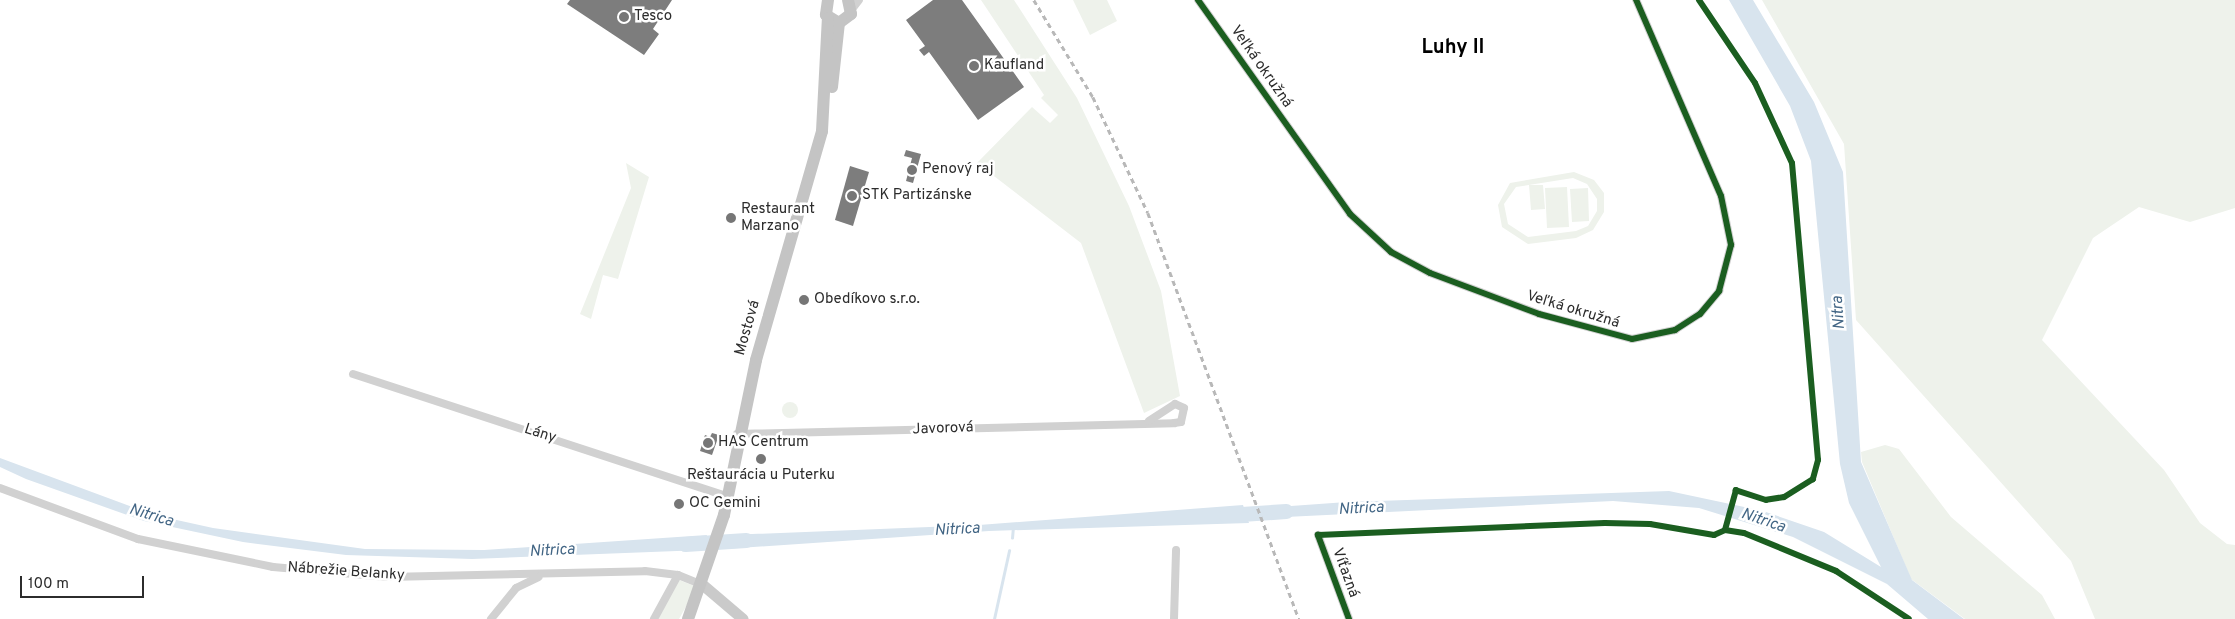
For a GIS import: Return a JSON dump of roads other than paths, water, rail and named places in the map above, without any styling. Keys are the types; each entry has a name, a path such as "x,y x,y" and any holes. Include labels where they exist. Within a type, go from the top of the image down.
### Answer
{"main road":[{"name":"Mostová","path":"703,585 722,522 737,434 826,106 833,20 827,0"},
{"path":"833,20 848,18 853,3"},
{"path":"688,619 703,585 743,619"}],"street":[{"name":"Veľká okružná","path":"1198,0 1350,214 1390,252 1430,273 1539,314 1632,339 1675,330 1700,314 1719,291 1731,245 1721,196 1636,0"},
{"name":"Lány","path":"353,374 727,496"},
{"name":"Javorová","path":"737,434 1149,421"},
{"name":"Nábrežie Belanky","path":"0,488 138,539 273,567 388,576 542,575 645,571 678,575 703,585"},
{"name":"Víťazná","path":"1318,535 1349,619"},
{"path":"1174,619 1176,550"},
{"path":"491,619 516,588 542,575"},
{"path":"654,619 678,575"}],"water":[{"name":"Nitra","path":"1729,0 1753,0 1814,102 1843,172 1861,462 1912,580 1964,619 1928,619 1887,584 1793,537 1699,508 1613,501 1267,518 1263,508 1347,502 1669,491 1763,511 1824,532 1881,567 1849,503 1840,464 1811,161 1790,106"},
{"path":"0,458 154,515 213,528 365,549 484,550 707,535 703,550 472,559 346,555 243,542 144,521 26,479 0,467"},
{"path":"1243,505 1249,523 989,531 724,549 728,535 979,525"}],"waterway":[{"name":"Nitrica","path":"1226,515 1286,511"},
{"path":"1012,538 1013,527"},
{"name":"Nitrica","path":"685,544 746,540"},
{"path":"994,619 1009,551"}],"railway":[{"path":"1034,0 1093,97 1148,213 1299,619"}],"place":[{"name":"Tesco","path":"624,17"},
{"name":"Kaufland","path":"974,66"},
{"name":"Penový raj","path":"912,170"},
{"name":"STK Partizánske","path":"852,196"},
{"name":"Restaurant Marzano","path":"731,218"},
{"name":"Obedíkovo s.r.o.","path":"804,300"},
{"name":"HAS Centrum","path":"708,443"},
{"name":"Reštaurácia u Puterku","path":"761,459"},
{"name":"OC Gemini","path":"679,504"}],"district":[{"name":"Luhy II","path":"1453,48"}]}
